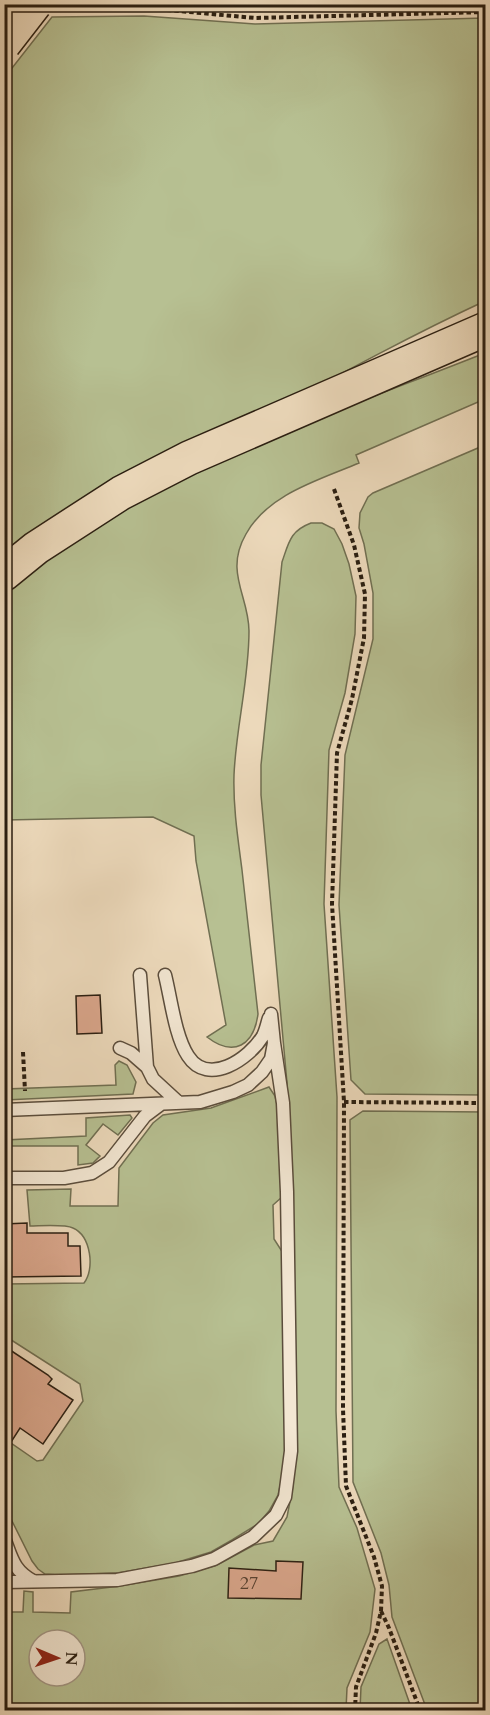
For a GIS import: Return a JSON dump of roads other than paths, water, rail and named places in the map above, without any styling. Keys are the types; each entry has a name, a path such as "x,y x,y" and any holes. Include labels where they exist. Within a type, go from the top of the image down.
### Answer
{"highway":[{"path":"4,44 43,7"},
{"path":"4,574 36,548 122,493 189,458 486,328"}],"lane":[{"path":"140,975 147,1067 153,1079 178,1102"},
{"path":"4,1582 117,1580 192,1566 214,1559 253,1537 276,1515 285,1497 291,1451 287,1192 283,1103 271,1014 263,1035 253,1048 235,1063 223,1068 197,1067 188,1056 182,1043 165,975"},
{"path":"4,1110 200,1102 248,1085 262,1072 271,1059 274,1043"},
{"path":"120,1048 131,1053 147,1067"},
{"path":"4,1178 64,1178 92,1173 109,1162 145,1116 161,1104"},
{"path":"4,1538 16,1568 23,1576 34,1582"}]}
